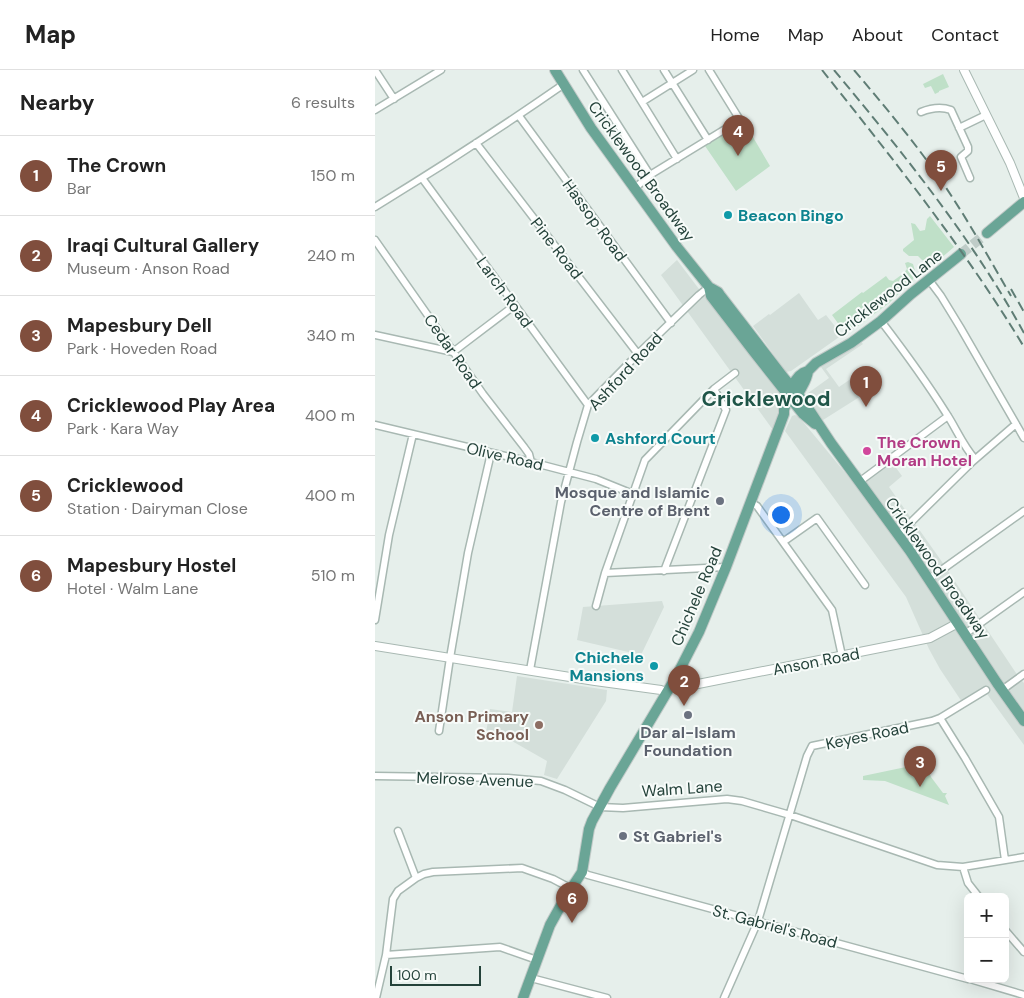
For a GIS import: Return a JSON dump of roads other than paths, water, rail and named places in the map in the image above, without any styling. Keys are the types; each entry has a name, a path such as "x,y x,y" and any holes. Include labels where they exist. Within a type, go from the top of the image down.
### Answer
{"main road":[{"name":"Cricklewood Broadway","path":"555,70 591,128 634,189 709,287 713,299 754,352 811,412 929,579 1024,721"},
{"path":"987,233 1024,202"},
{"name":"Cricklewood Lane","path":"793,394 807,378 808,371 817,363 851,343 881,321 961,254"},
{"name":"Chichele Road","path":"600,807 688,656 726,567 784,414 789,412 793,394"},
{"path":"523,998 550,925 582,872 589,829 600,807"}],"street":[{"path":"375,70 394,99"},
{"path":"375,110 441,70"},
{"path":"583,70 649,175"},
{"path":"621,70 677,159"},
{"path":"664,70 708,140"},
{"path":"642,102 693,70"},
{"path":"634,189 649,175 740,120 709,70"},
{"path":"964,70 1010,162 1024,198"},
{"path":"375,207 519,116 564,84"},
{"path":"921,112 934,107 951,110 969,147 968,151 961,157 970,178"},
{"path":"959,128 987,115"},
{"name":"Hassop Road","path":"519,116 671,323"},
{"name":"Pine Road","path":"476,143 638,354"},
{"name":"Larch Road","path":"422,178 588,405"},
{"name":"Cedar Road","path":"375,240 483,394 529,454 531,462"},
{"path":"929,280 965,335 1024,438"},
{"name":"Ashford Road","path":"529,670 561,502 588,405 638,354 709,287"},
{"path":"375,335 453,352 515,305"},
{"path":"881,321 920,373 968,451 975,459"},
{"path":"596,606 605,573 645,460 715,389 735,372"},
{"path":"664,571 726,410 715,389"},
{"path":"859,482 948,416"},
{"name":"Olive Road","path":"375,424 596,479 633,494"},
{"path":"897,535 975,459 1016,424"},
{"path":"375,620 389,535 413,434"},
{"path":"439,731 468,553 491,453"},
{"path":"750,502 757,506 832,610 842,656"},
{"path":"929,579 1024,511"},
{"path":"783,542 817,518 865,585"},
{"path":"605,573 726,567"},
{"path":"965,634 1024,592"},
{"name":"Anson Road","path":"375,646 661,690 930,638 958,623"},
{"path":"1002,690 1024,674"},
{"name":"Keyes Road","path":"790,815 807,756 812,746 932,721 985,690"},
{"path":"940,718 999,817 1005,860"},
{"name":"Melrose Avenue","path":"375,776 508,778 541,781 600,807"},
{"name":"Walm Lane","path":"600,807 623,808 727,799 742,801 790,815 937,865 963,867 1024,857"},
{"path":"724,998 758,921 790,815"},
{"path":"398,831 416,878"},
{"path":"963,867 968,883 976,893"},
{"path":"376,998 386,955 393,899 399,891 416,878 433,872 522,868 553,878 572,889"},
{"name":"St. Gabriel's Road","path":"582,872 964,978"},
{"path":"1009,935 1024,952"},
{"path":"386,955 500,947 537,960"},
{"path":"531,978 607,998"},
{"name":"St. Gabriel's Road","path":"983,983 1024,995"}],"tunnel":[{"path":"961,254 987,233"}],"railway":[{"path":"822,70 902,171 953,240 1024,347"},
{"path":"834,70 911,165 959,230 1004,298 1024,333"},
{"path":"854,70 924,156 944,184 974,231 1011,296"},
{"path":"1011,289 1024,312"}],"place":[{"name":"Cricklewood Play Area","path":"738,156"},
{"name":"Cricklewood","path":"941,191"},
{"name":"Beacon Bingo","path":"728,215"},
{"name":"The Crown","path":"866,407"},
{"name":"Ashford Court","path":"595,438"},
{"name":"The Crown Moran Hotel","path":"867,451"},
{"name":"Mosque and Islamic Centre of Brent","path":"720,501"},
{"name":"Chichele Mansions","path":"654,666"},
{"name":"Iraqi Cultural Gallery","path":"684,706"},
{"name":"Dar al-Islam Foundation","path":"688,715"},
{"name":"Anson Primary School","path":"539,725"},
{"name":"Mapesbury Dell","path":"920,787"},
{"name":"St Gabriel's","path":"623,836"},
{"name":"Mapesbury Hostel","path":"572,923"}],"district":[{"name":"Cricklewood","path":"766,399"}]}
